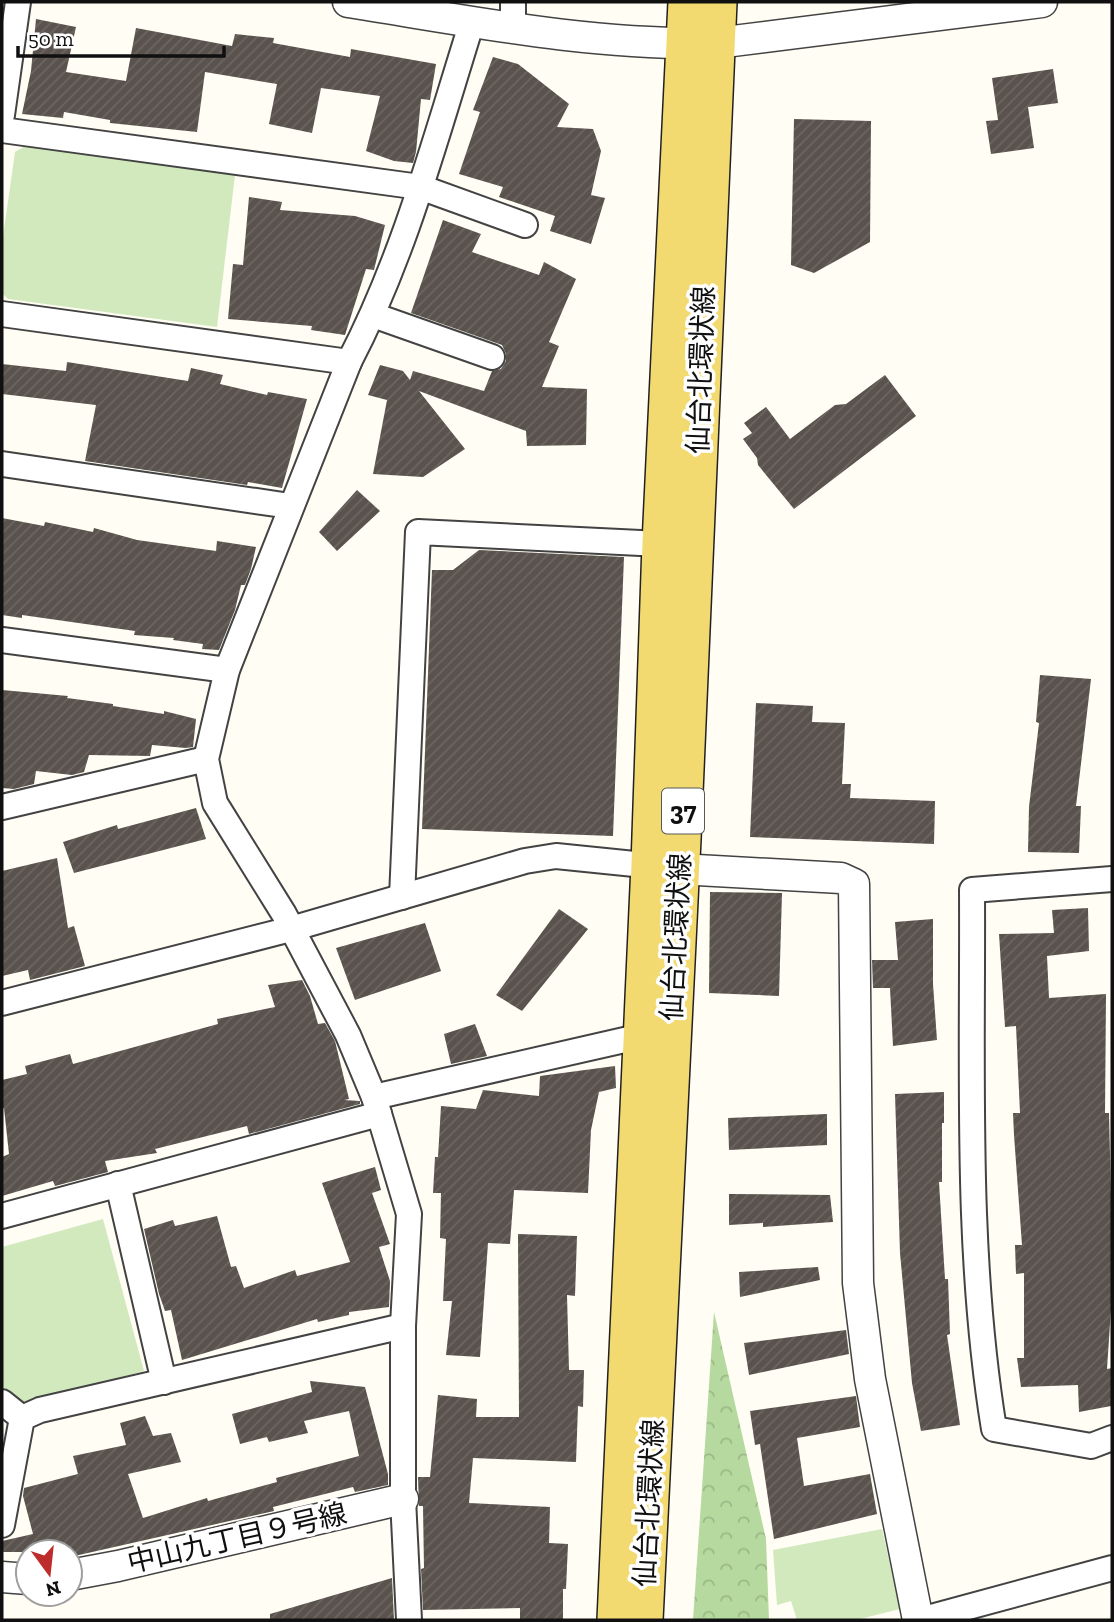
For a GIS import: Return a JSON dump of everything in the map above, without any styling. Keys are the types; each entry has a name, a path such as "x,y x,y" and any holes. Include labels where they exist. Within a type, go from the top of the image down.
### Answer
{"main road":[{"name":"仙台北環状線","path":"644,1620 664,867 701,43 687,2"},
{"name":"仙台北環状線","path":"615,1620 642,1036 664,867 661,544 701,43 718,2"}],"street":[{"path":"2,116 18,2"},
{"path":"348,2 424,8 472,22 513,14 633,42 701,43 1042,2"},
{"path":"409,1620 403,1499 403,1326 409,1214 376,1106 348,1034 284,914 215,803 206,759 227,670 349,362 373,315 420,187 472,22"},
{"path":"2,130 420,187 525,225"},
{"path":"2,314 349,362"},
{"path":"373,315 492,357"},
{"path":"2,464 290,506"},
{"path":"402,897 418,532 661,544"},
{"path":"2,640 227,670"},
{"path":"2,807 206,759"},
{"path":"2,1003 291,929 525,861 556,856 664,867 841,878 854,884 858,1283 870,1379 919,1620 1112,1568"},
{"path":"1112,879 972,891 974,1250 979,1322 994,1429 1091,1446 1112,1438"},
{"path":"2,1216 376,1106 642,1036"},
{"path":"118,1184 164,1382"},
{"path":"22,1418 40,1410 403,1326"},
{"path":"2,1402 22,1418"},
{"path":"2,1525 22,1418"},
{"name":"中山九丁目９号線","path":"84,1572 403,1499"}],"green space":[{"path":"33,141 235,175 217,327 8,299 2,293 2,244 15,152"},
{"path":"103,1219 144,1371 27,1404 2,1386 2,1247"},
{"path":"714,1312 766,1539 769,1620 693,1620"},
{"path":"882,1529 900,1609 856,1620 797,1620 791,1601 777,1605 773,1550"}],"building":[{"path":"36,19 76,27 66,72 126,81 136,28 232,46 235,34 274,38 273,43 350,57 351,49 436,64 430,100 421,99 413,163 394,161 366,151 380,96 321,88 312,133 269,124 277,84 205,72 197,132 110,123 110,120 64,112 63,118 22,114 31,71"},
{"path":"493,57 518,64 569,104 557,127 593,129 601,151 591,195 605,198 591,244 550,231 555,216 499,197 503,187 459,174 480,112 473,110"},
{"path":"1053,69 1058,103 1028,107 1034,148 991,154 986,121 998,120 992,78"},
{"path":"794,119 871,121 870,242 814,273 791,265"},
{"path":"249,197 282,202 280,210 355,216 385,225 374,270 366,269 345,335 311,330 312,326 228,319 233,264 243,265"},
{"path":"443,220 481,234 472,252 539,275 544,262 576,279 549,342 559,346 542,387 587,389 586,445 527,446 526,431 419,391 465,449 423,477 373,474 387,400 368,395 380,365 403,371 410,380 413,371 484,391 492,371 501,369 506,361 502,345 411,313"},
{"path":"67,362 188,381 191,368 223,375 220,384 267,395 268,392 307,399 282,488 85,461 96,405 2,394 2,364 66,371"},
{"path":"885,375 916,416 794,509 758,465 757,458 743,439 752,433 744,423 766,407 790,439 835,405 846,404"},
{"path":"357,490 380,511 337,551 319,532"},
{"path":"2,518 44,526 45,522 93,532 94,528 137,540 216,551 217,541 256,547 251,569 245,585 241,585 235,610 219,650 202,649 203,644 173,640 174,638 134,635 135,631 22,615 22,618 2,615"},
{"path":"479,550 624,557 613,836 422,829 432,570 453,570"},
{"path":"1040,675 1091,679 1076,806 1081,806 1079,853 1028,852 1029,807 1039,723 1036,722"},
{"path":"2,690 68,696 67,698 164,714 164,711 196,719 193,747 152,745 150,756 89,755 84,772 72,775 36,771 34,784 14,789 2,788"},
{"path":"756,703 813,706 812,722 845,723 842,784 851,784 850,798 935,801 934,844 750,837"},
{"path":"196,808 206,839 74,873 63,842 117,825 118,829"},
{"path":"57,858 68,928 74,926 85,966 30,980 28,970 2,976 2,871"},
{"path":"710,892 782,893 779,996 709,993"},
{"path":"1088,908 1089,951 1047,956 1049,998 1106,994 1105,1113 1109,1113 1112,1238 1112,1294 1107,1369 1112,1368 1111,1406 1079,1412 1078,1385 1021,1387 1017,1358 1024,1358 1024,1273 1016,1274 1015,1245 1022,1245 1013,1113 1020,1113 1016,1026 1005,1027 999,934 1054,933 1052,910"},
{"path":"559,909 588,929 522,1011 496,995"},
{"path":"933,919 933,984 937,1040 893,1046 890,988 873,988 872,960 898,960 895,922"},
{"path":"425,923 441,971 355,1000 336,948"},
{"path":"302,980 318,1024 325,1023 335,1041 349,1099 344,1100 360,1101 360,1104 249,1134 247,1126 155,1149 157,1153 105,1161 108,1172 55,1186 53,1181 2,1196 2,1157 9,1154 4,1108 2,1109 2,1080 27,1074 25,1066 70,1054 73,1064 218,1024 217,1019 275,1007 268,985"},
{"path":"475,1024 487,1056 451,1064 444,1034"},
{"path":"615,1066 616,1088 599,1092 591,1130 588,1193 514,1190 510,1244 488,1243 480,1357 446,1355 452,1301 443,1301 446,1239 440,1238 441,1193 433,1193 441,1106 476,1109 483,1090 539,1096 540,1076"},
{"path":"944,1092 942,1182 939,1182 945,1279 948,1279 950,1334 947,1335 960,1425 921,1431 912,1383 900,1253 895,1094"},
{"path":"827,1114 827,1145 729,1150 728,1118"},
{"path":"375,1167 381,1190 372,1193 390,1244 379,1247 390,1281 389,1307 349,1312 349,1315 318,1322 317,1319 182,1360 171,1310 165,1311 159,1294 144,1229 173,1220 175,1226 217,1216 231,1267 236,1266 244,1288 295,1270 297,1276 350,1262 322,1183"},
{"path":"729,1194 830,1195 833,1222 763,1227 763,1223 729,1225"},
{"path":"518,1234 577,1236 575,1296 567,1295 569,1370 584,1370 583,1407 578,1406 576,1462 473,1458 469,1503 550,1507 549,1543 568,1544 563,1620 520,1620 520,1608 423,1610 423,1506 419,1506 418,1477 430,1477 438,1395 477,1399 476,1417 519,1417"},
{"path":"818,1267 820,1280 740,1297 739,1272"},
{"path":"846,1330 849,1354 749,1375 744,1343"},
{"path":"310,1381 365,1387 388,1474 388,1485 355,1492 353,1487 273,1507 274,1511 84,1554 84,1538 15,1538 33,1534 23,1496 24,1488 78,1474 73,1456 126,1445 120,1423 145,1416 153,1436 171,1433 181,1462 128,1474 143,1518 207,1498 208,1501 277,1482 276,1478 359,1456 349,1411 304,1421 308,1433 269,1442 267,1437 240,1444 232,1414 312,1392"},
{"path":"856,1396 860,1427 797,1438 804,1486 870,1474 877,1514 774,1539 760,1444 755,1445 750,1411"},
{"path":"14,1538 14,1552 2,1552 2,1541"},
{"path":"392,1578 394,1620 270,1620 270,1614"}]}
